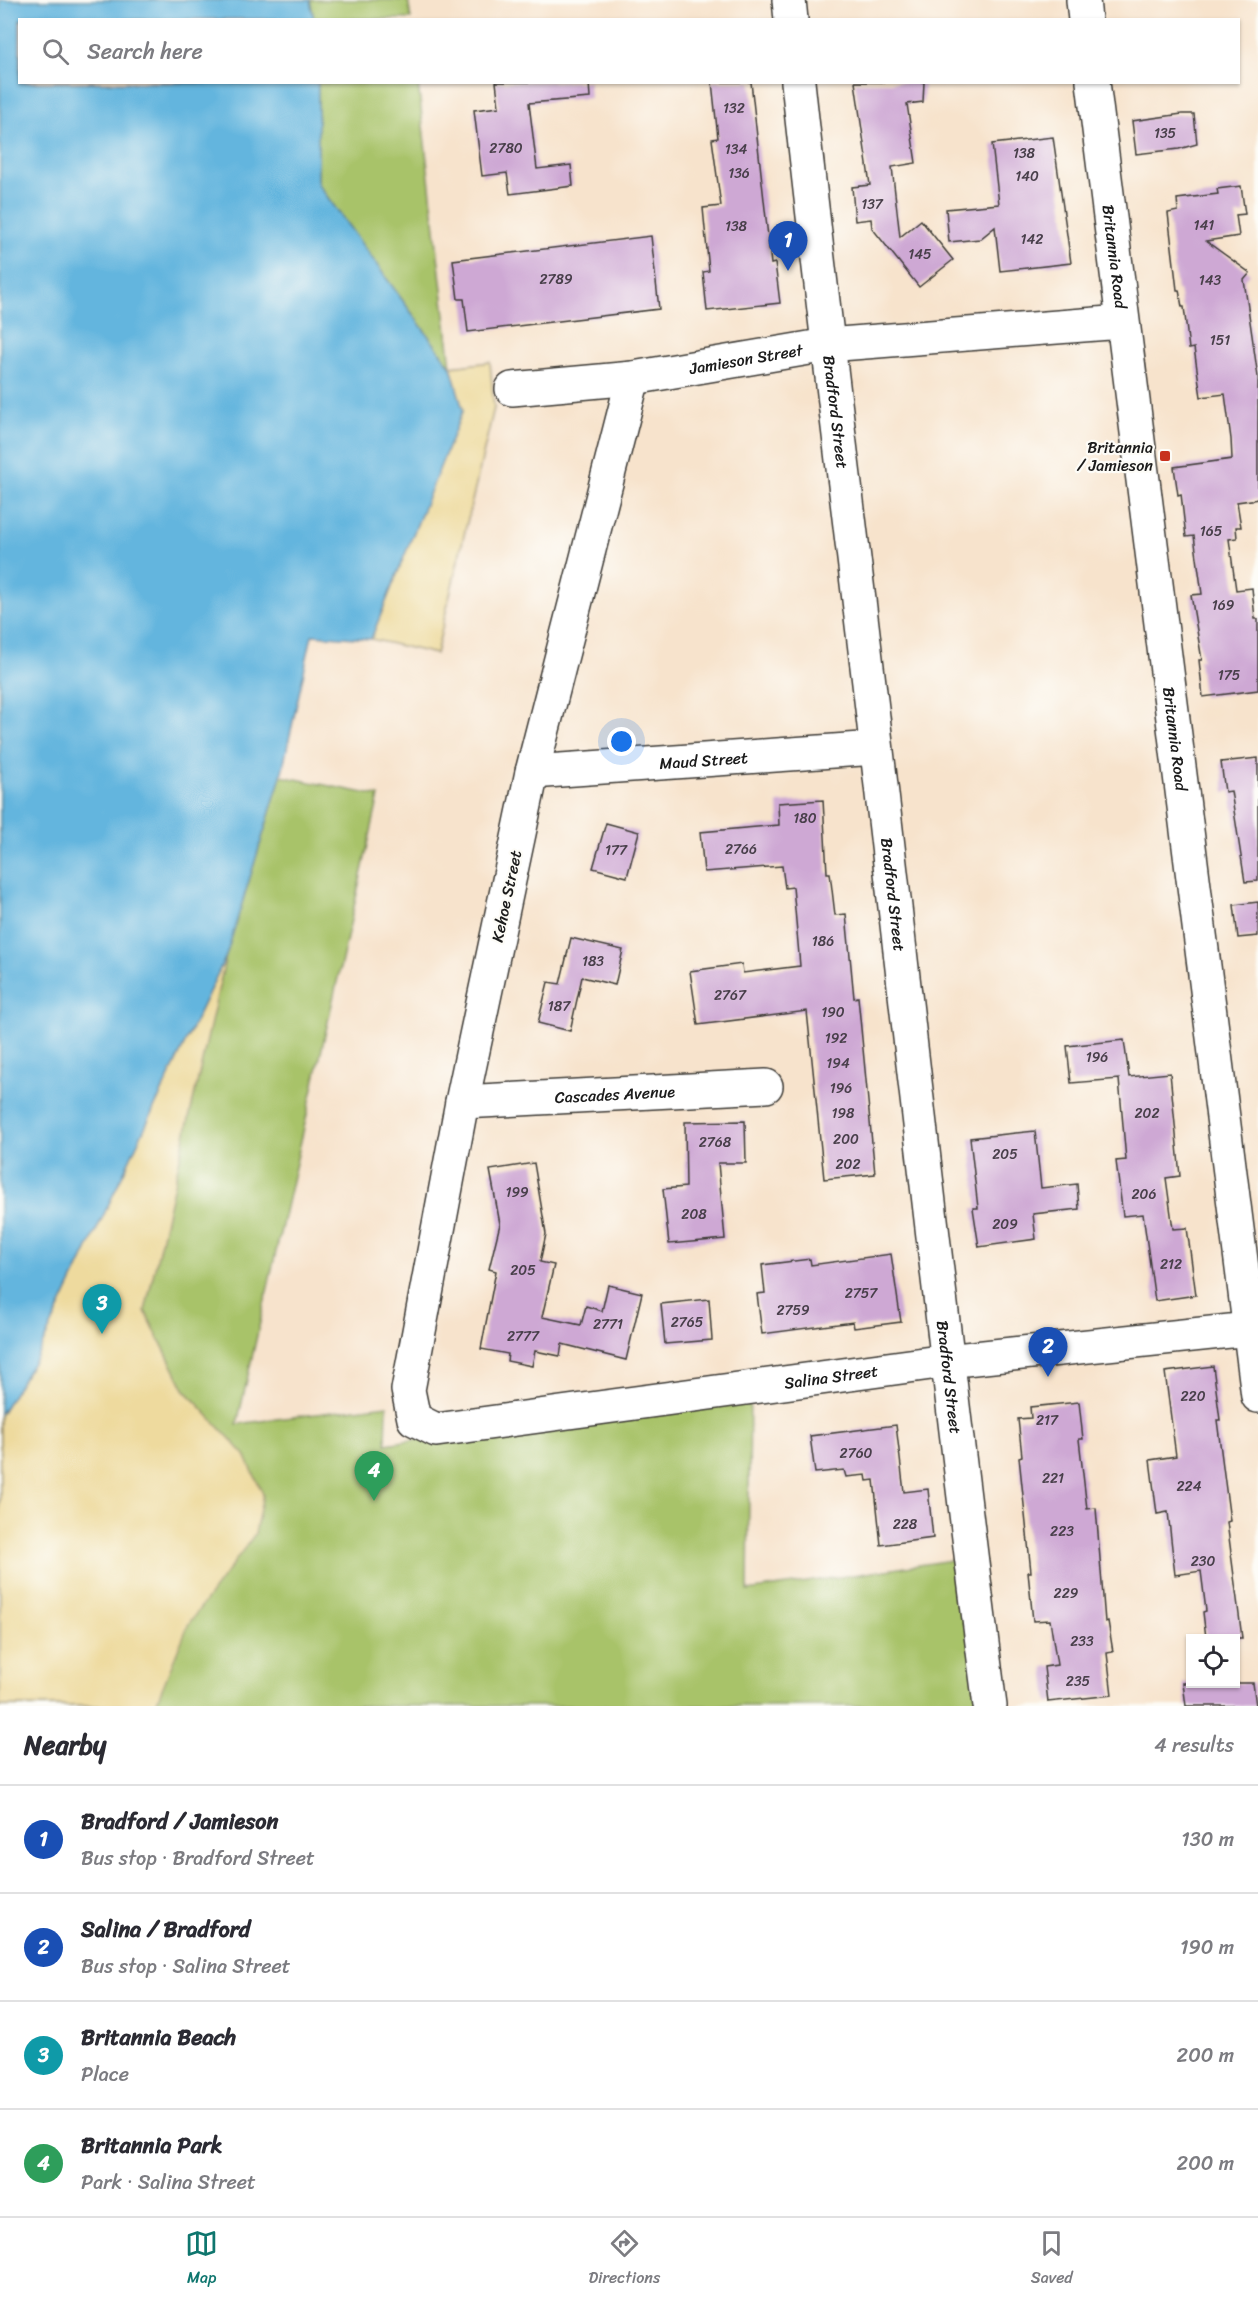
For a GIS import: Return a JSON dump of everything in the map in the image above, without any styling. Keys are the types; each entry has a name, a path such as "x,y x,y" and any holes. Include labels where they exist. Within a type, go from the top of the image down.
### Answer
{"street":[{"path":"789,0 791,18"},
{"path":"1083,0 1085,18"},
{"name":"Bradford Street","path":"798,84 946,1361 990,1706"},
{"name":"Britannia Road","path":"1093,84 1258,1396"},
{"name":"Jamieson Street","path":"512,389 633,378 827,345 1122,322"},
{"name":"Kehoe Street","path":"414,1419 408,1390 462,1102 532,772 633,378"},
{"name":"Maud Street","path":"532,772 876,748"},
{"name":"Cascades Avenue","path":"462,1102 766,1086"},
{"name":"Salina Street","path":"414,1419 436,1430 946,1361 1249,1329"}],"green space":[{"path":"310,0 408,0 411,18 314,18"},
{"path":"318,84 418,84 451,367 318,184"},
{"path":"281,776 379,796 237,1424 387,1405 386,1444 750,1388 748,1591 971,1557 990,1706 0,1706 0,1415 206,1413 184,1389 145,1311 226,956"}],"sand":[{"path":"490,362 494,408 436,654 371,639 463,410 451,367"},
{"path":"226,956 145,1311 184,1389 245,1455 263,1494 255,1534 189,1623 155,1706 0,1706 0,1415 36,1358"}],"water":[{"path":"0,0 310,0 314,18 18,18 18,84 318,84 318,184 451,367 463,410 371,639 312,635 281,776 226,956 36,1358 0,1415"}],"building":[{"path":"496,84 589,84 590,98 529,103 537,169 571,165 573,186 510,194 507,173 482,176 474,110 499,107"},
{"path":"712,84 751,84 771,264 775,263 780,303 707,311 703,272 709,271 703,208 721,206 712,139 718,138"},
{"path":"855,84 924,84 923,102 907,104 916,163 892,167 900,237 921,220 953,260 919,287 872,228 871,219 855,221 852,187 870,185"},
{"path":"1194,114 1197,144 1179,149 1136,154 1132,121"},
{"path":"1053,137 1071,263 1000,271 995,227 980,239 949,242 946,209 999,204 992,144"},
{"path":"1241,186 1245,214 1236,215 1239,236 1206,241 1250,273 1244,280 1258,377 1258,499 1237,502 1241,527 1236,527 1237,538 1229,539 1236,590 1252,588 1255,619 1258,619 1258,690 1203,697 1199,660 1202,660 1191,595 1202,594 1194,536 1186,537 1181,494 1178,495 1174,467 1232,459 1231,439 1225,394 1201,397 1194,348 1189,349 1184,307 1182,307 1179,290 1177,290 1168,213 1178,211 1177,199 1218,194 1217,189"},
{"path":"651,236 659,309 468,332 464,299 458,299 453,260"},
{"path":"1258,758 1258,881 1245,882 1231,791 1225,792 1221,762"},
{"path":"823,800 827,873 830,873 835,915 846,914 854,998 858,997 875,1174 824,1179 807,1011 698,1025 690,971 742,964 743,973 800,966 793,887 785,888 782,866 704,872 700,832 779,825 778,803"},
{"path":"606,823 639,832 627,877 593,868"},
{"path":"1258,902 1258,936 1238,938 1234,905"},
{"path":"571,938 623,950 615,985 582,977 570,1031 538,1023 548,982 560,984"},
{"path":"1124,1040 1129,1077 1170,1073 1180,1176 1166,1178 1173,1229 1187,1228 1196,1295 1155,1301 1143,1214 1123,1216 1116,1161 1126,1160 1119,1079 1071,1083 1067,1046"},
{"path":"745,1121 746,1163 718,1163 725,1239 669,1244 663,1189 686,1187 685,1122"},
{"path":"1035,1131 1041,1188 1077,1184 1079,1209 1033,1214 1036,1239 979,1247 973,1208 978,1208 970,1138"},
{"path":"534,1163 546,1234 540,1262 554,1265 542,1317 581,1325 586,1306 602,1311 608,1285 642,1293 626,1360 562,1344 560,1356 535,1351 532,1366 507,1361 508,1354 481,1349 496,1271 489,1269 500,1224 490,1170"},
{"path":"891,1254 901,1322 854,1328 853,1322 762,1334 757,1294 765,1293 762,1265 810,1259 811,1265"},
{"path":"709,1299 712,1340 665,1344 661,1304"},
{"path":"1213,1366 1220,1420 1217,1420 1230,1521 1227,1522 1242,1638 1240,1634 1206,1634 1203,1612 1206,1611 1201,1571 1175,1575 1168,1512 1157,1514 1150,1460 1176,1456 1165,1372"},
{"path":"1079,1402 1083,1439 1079,1439 1087,1509 1096,1508 1105,1622 1108,1621 1113,1652 1107,1653 1112,1695 1048,1702 1044,1667 1057,1665 1050,1620 1033,1621 1028,1572 1031,1572 1019,1457 1022,1456 1018,1419 1031,1418 1030,1407"},
{"path":"896,1425 904,1492 928,1489 933,1538 881,1545 874,1480 867,1481 866,1475 846,1477 844,1470 815,1473 810,1436"},
{"path":"1183,1683 1186,1683 1186,1688 1240,1688 1240,1683 1253,1683 1256,1706 1186,1706"}],"place":[{"name":"Bradford / Jamieson","path":"788,271"},
{"name":"Britannia / Jamieson","path":"1165,456"},
{"name":"Britannia Beach","path":"102,1334"},
{"name":"Salina / Bradford","path":"1048,1377"},
{"name":"Britannia Park","path":"374,1501"}]}
